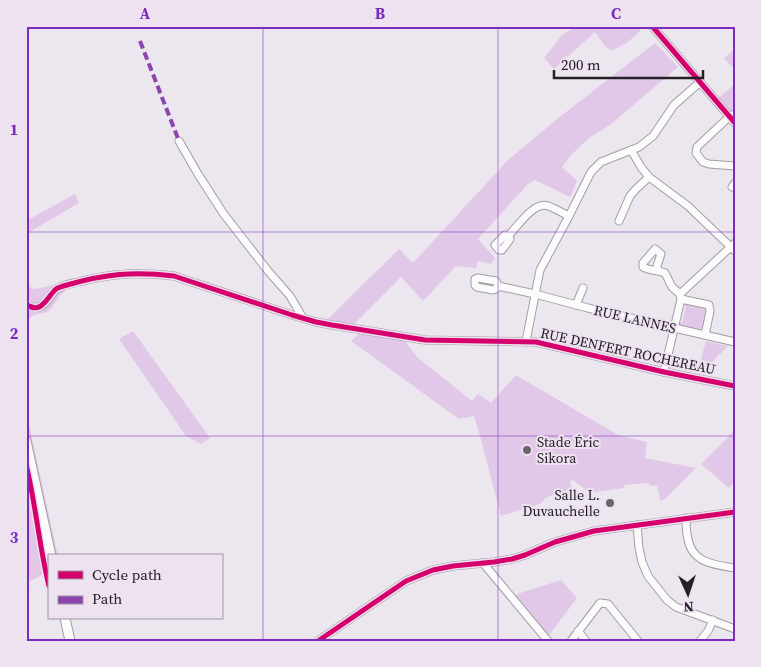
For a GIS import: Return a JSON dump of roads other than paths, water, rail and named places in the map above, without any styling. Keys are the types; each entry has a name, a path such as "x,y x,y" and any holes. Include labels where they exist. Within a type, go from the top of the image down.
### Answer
{"main road":[{"path":"26,441 51,554"},
{"path":"65,620 70,641"}],"street":[{"path":"652,26 699,83 733,118 697,147 696,153 704,162 709,164 735,166"},
{"path":"526,341 540,270 591,172 601,162 640,147 653,136 674,105 699,83"},
{"path":"179,141 223,213 290,296 303,318"},
{"path":"631,150 649,177 680,200 733,247 681,297 664,372"},
{"path":"618,221 630,196 649,177"},
{"path":"509,235 533,209 540,205 547,205 569,216"},
{"path":"658,270 665,273 672,287 681,297 709,305 710,310 704,335"},
{"name":"RUE DENFERT ROCHEREAU","path":"27,305 36,308 46,303 56,289 106,276 130,273 174,276 316,322 425,340 466,342 526,341 550,344 664,372 735,386"},
{"name":"RUE LANNES","path":"498,286 735,342"},
{"path":"576,305 583,288"},
{"path":"318,641 406,581 433,570 512,559 555,542 594,531 735,512"},
{"path":"686,518 689,545 697,557 705,562 735,568"},
{"path":"637,525 642,562 648,576 667,600 676,607 735,629"},
{"path":"483,563 548,641"},
{"path":"571,641 600,603 608,604 638,641"},
{"path":"700,641 708,631 713,620"},
{"path":"578,631 586,641"}],"place":[{"name":"Stade Éric Sikora","path":"527,450"},
{"name":"Salle L. Duvauchelle","path":"610,503"}]}
